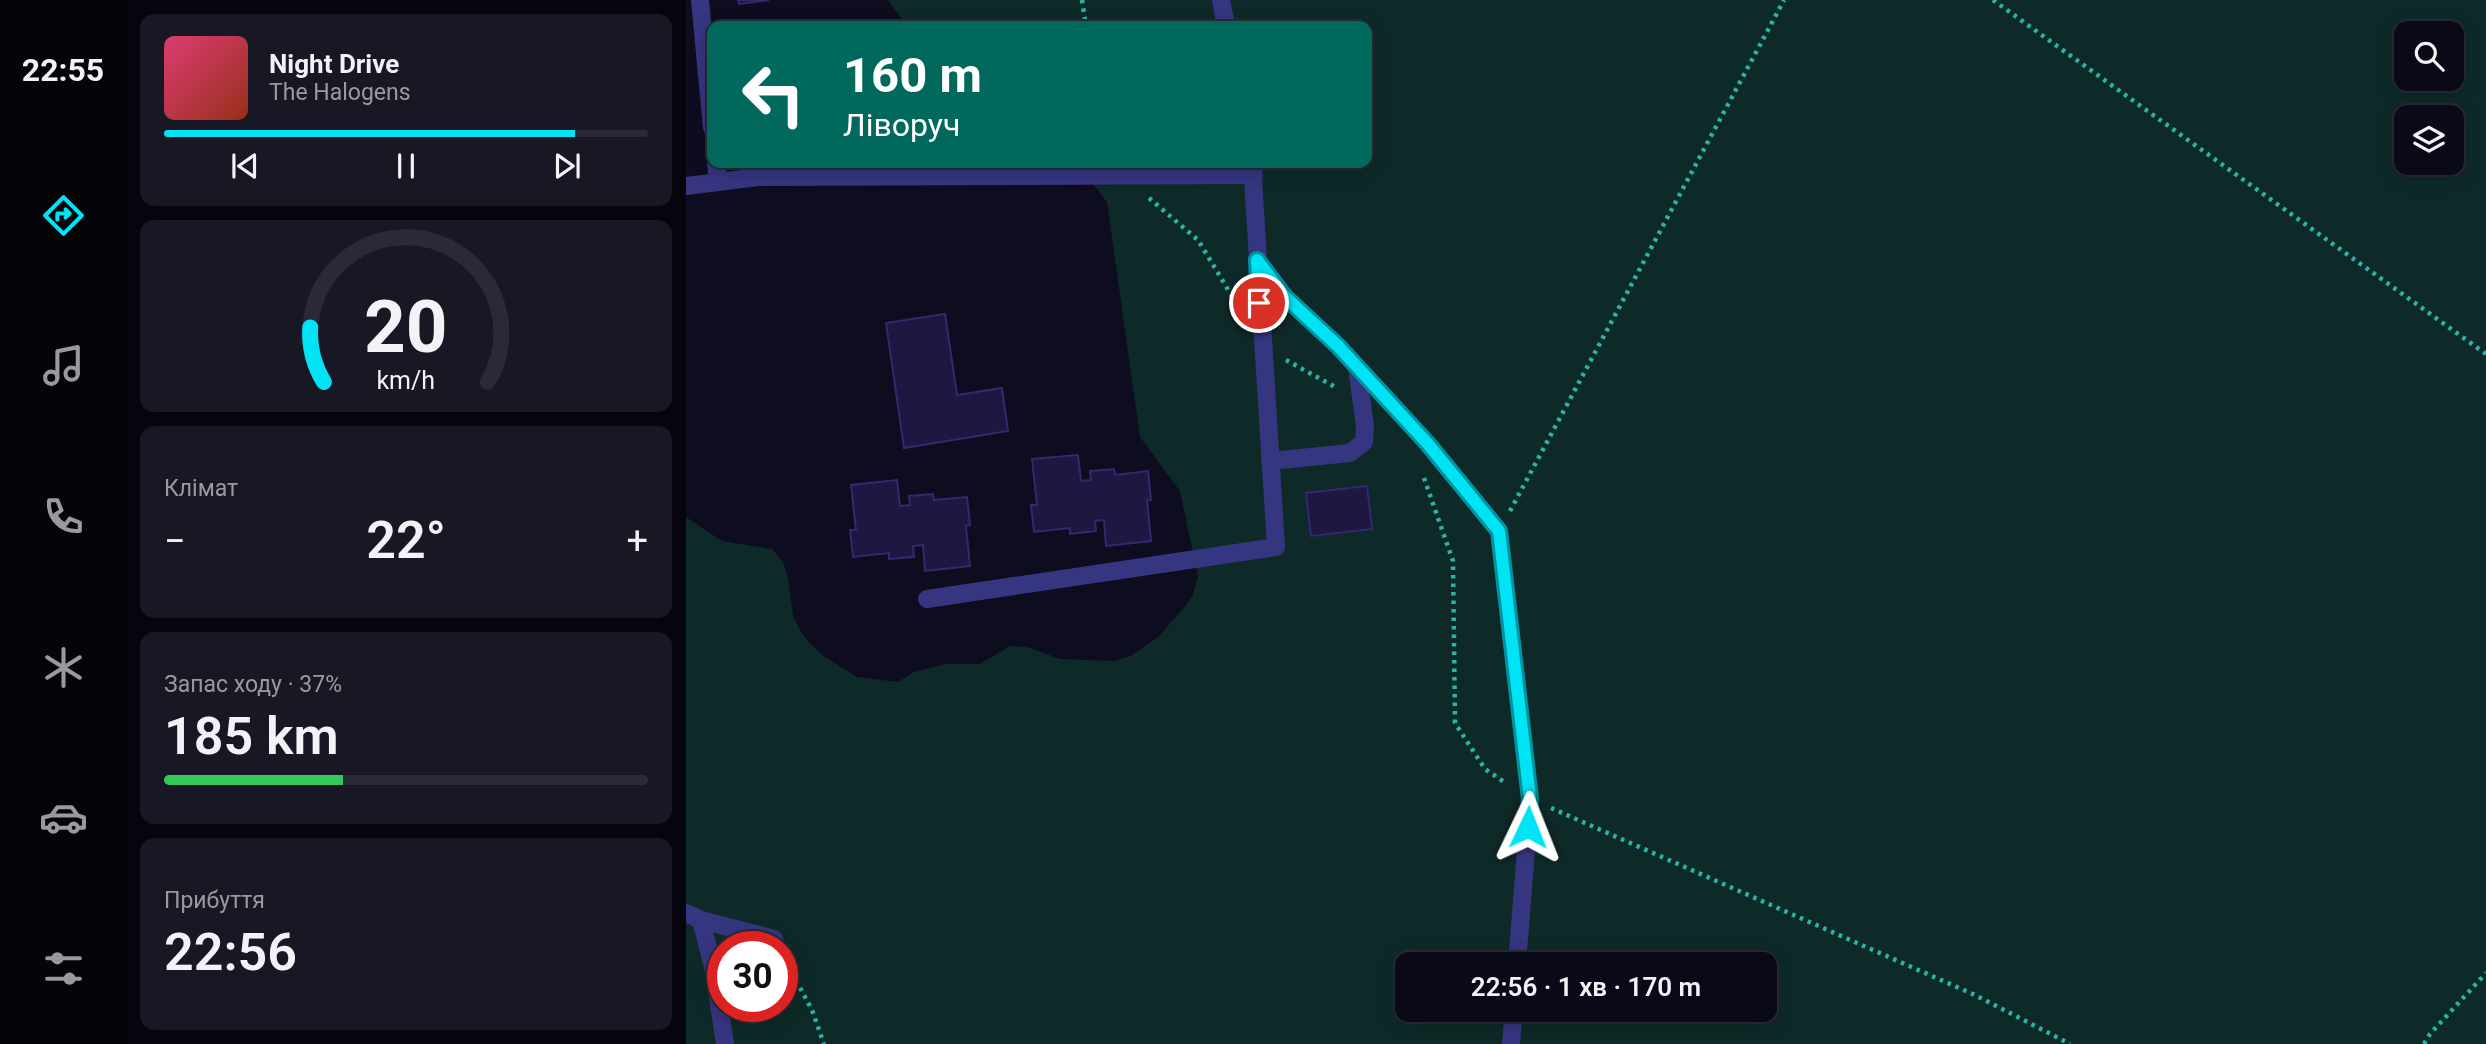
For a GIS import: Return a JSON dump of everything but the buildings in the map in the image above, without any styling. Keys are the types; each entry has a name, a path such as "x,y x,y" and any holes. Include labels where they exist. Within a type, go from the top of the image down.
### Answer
{"street":[{"path":"699,0 707,79"},
{"path":"1221,0 1225,21"},
{"path":"717,168 718,182"},
{"path":"686,186 758,177 1253,169 1276,547 927,599"},
{"path":"1257,260 1284,296 1338,346 1428,444 1499,531 1530,799 1518,952"},
{"path":"1270,461 1350,453 1364,442 1365,426 1357,368"},
{"path":"694,916 735,931"},
{"path":"694,916 714,971 725,1044"},
{"path":"1511,1044 1513,1022"}],"path":[{"path":"1082,0 1085,21"},
{"path":"1499,531 1784,0"},
{"path":"1993,0 2486,354"},
{"path":"1421,469 1453,561 1455,723 1485,769 1530,799 1975,995 2070,1044"},
{"path":"2424,1044 2486,973"},
{"path":"798,984 812,1010 824,1044"}],"green space":[{"path":"888,0 2486,0 2486,1044 686,1044 686,517 722,541 772,549 783,562 793,616 800,630 810,644 825,657 857,677 898,682 914,672 945,664 980,664 1010,646 1027,647 1060,659 1114,661 1131,656 1158,637 1193,595 1198,577 1180,491 1140,437 1107,202 1081,168 1372,168 1372,21 903,21"}],"route":[{"path":"1259,303 1257,260 1284,296 1338,346 1428,444 1499,531 1530,799 1528,827"}]}
